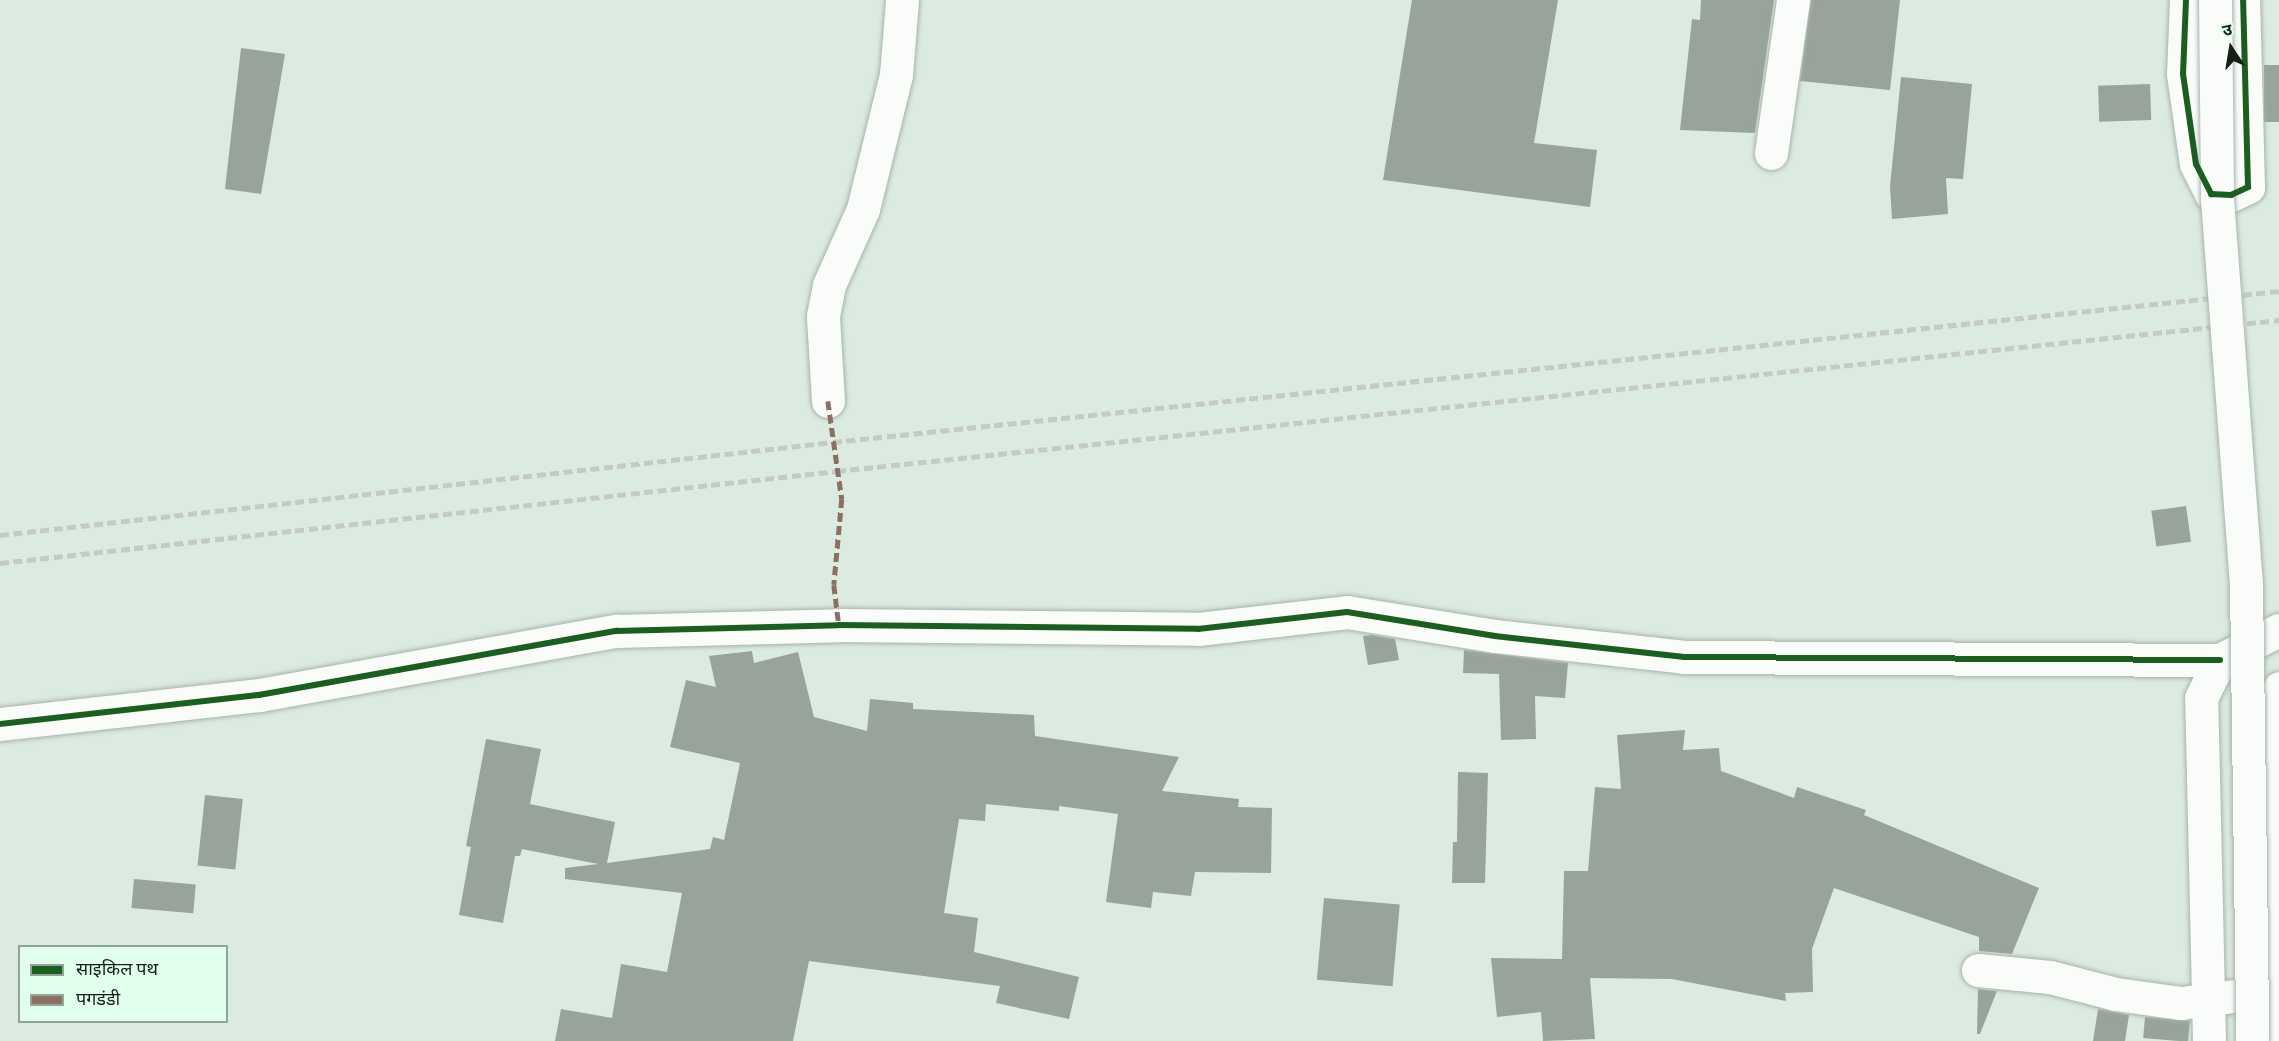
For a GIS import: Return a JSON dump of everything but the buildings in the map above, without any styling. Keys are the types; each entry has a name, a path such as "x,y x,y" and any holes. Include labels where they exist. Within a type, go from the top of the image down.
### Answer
{"street":[{"path":"828,401 823,316 827,296 868,187 896,75 902,0"},
{"path":"1771,153 1793,0"},
{"path":"2186,0 2183,74 2196,164 2211,194 2231,195 2248,187 2243,0"},
{"path":"2215,0 2217,199 2246,585 2252,1041"},
{"path":"0,724 260,695 616,631 839,625 1198,629 1347,612 1495,636 1684,657 2220,660 2279,630"},
{"path":"2209,1041 2202,698 2220,660"},
{"path":"2273,1041 2275,990 2268,854 2279,688"},
{"path":"1978,970 2050,977 2116,993 2181,1003 2208,997 2275,990"}],"railway":[{"path":"0,535 833,442 2279,291"},
{"path":"0,563 837,471 2279,320"}],"marked path":[{"path":"828,401 842,499 834,585 839,625"}],"cycle path":[{"path":"2186,0 2183,74 2196,164 2211,194 2231,195 2248,187 2243,0"},
{"path":"0,724 259,695 616,631 839,625 1198,629 1347,612 1495,636 1684,657 2220,660"}]}
